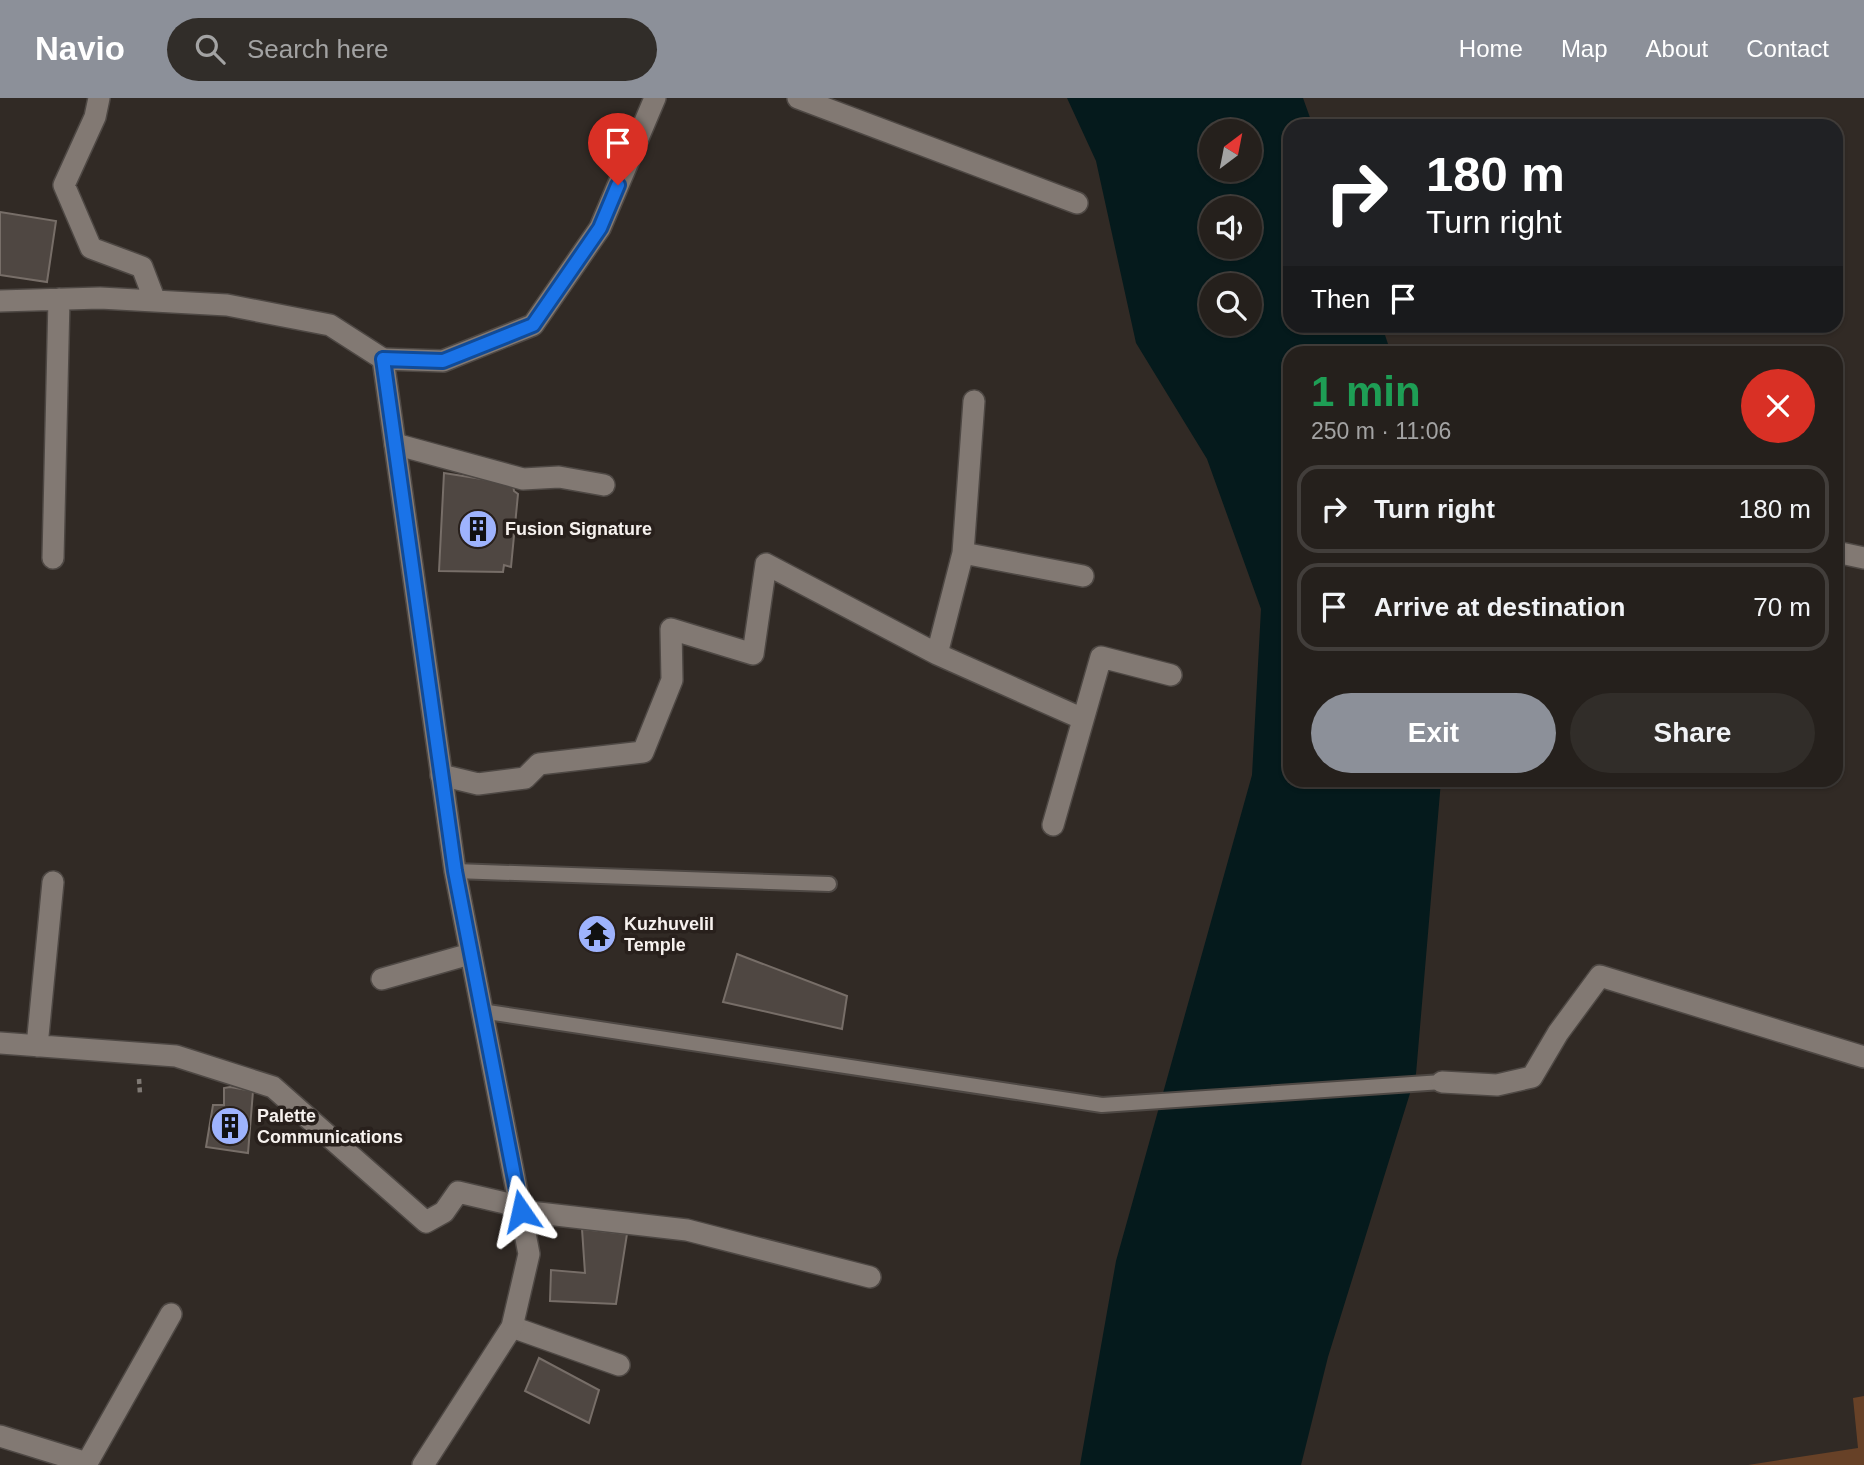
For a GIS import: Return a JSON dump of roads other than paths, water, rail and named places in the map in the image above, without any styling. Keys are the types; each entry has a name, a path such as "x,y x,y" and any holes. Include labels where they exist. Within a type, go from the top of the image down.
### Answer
{"street":[{"path":"99,98 95,117 64,185 91,248 142,267 155,301"},
{"path":"0,301 59,299 227,305 330,325 383,359 443,361 533,325 600,228 655,98"},
{"path":"798,98 1077,203"},
{"path":"53,558 59,299"},
{"path":"383,359 455,871 528,1254 512,1327 423,1465"},
{"path":"937,654 963,553 974,401"},
{"path":"394,444 523,479 559,477 604,485"},
{"path":"963,553 1083,576"},
{"path":"1843,554 1864,558"},
{"path":"441,775 478,785 525,778 539,764 643,752 672,680 671,629 753,654 766,564 937,654 1083,719"},
{"path":"1053,825 1101,657 1171,675"},
{"path":"37,1046 53,882"},
{"path":"382,979 470,954"},
{"path":"1442,1082 1497,1085 1532,1077 1558,1033 1600,976 1736,1015 1864,1057"},
{"path":"0,1043 176,1056 273,1087 426,1223 444,1213 458,1192 505,1203 521,1211 687,1230 870,1278"},
{"path":"0,1436 91,1464 171,1314"},
{"path":"512,1327 619,1365"}],"lane":[{"path":"455,871 829,884"},
{"path":"481,1010 1102,1105 1442,1082"}],"water":[{"path":"1067,98 1303,98 1310,119 1283,119 1283,333 1384,333 1389,346 1283,346 1283,787 1440,787 1416,1074 1328,1357 1301,1465 1080,1465 1116,1261 1252,775 1261,609 1207,459 1136,343 1096,161"}],"place":[{"name":"Fusion Signature","path":"478,529"},
{"name":"Kuzhuvelil Temple","path":"597,934"},
{"name":"Palette Communications","path":"230,1126"}]}
